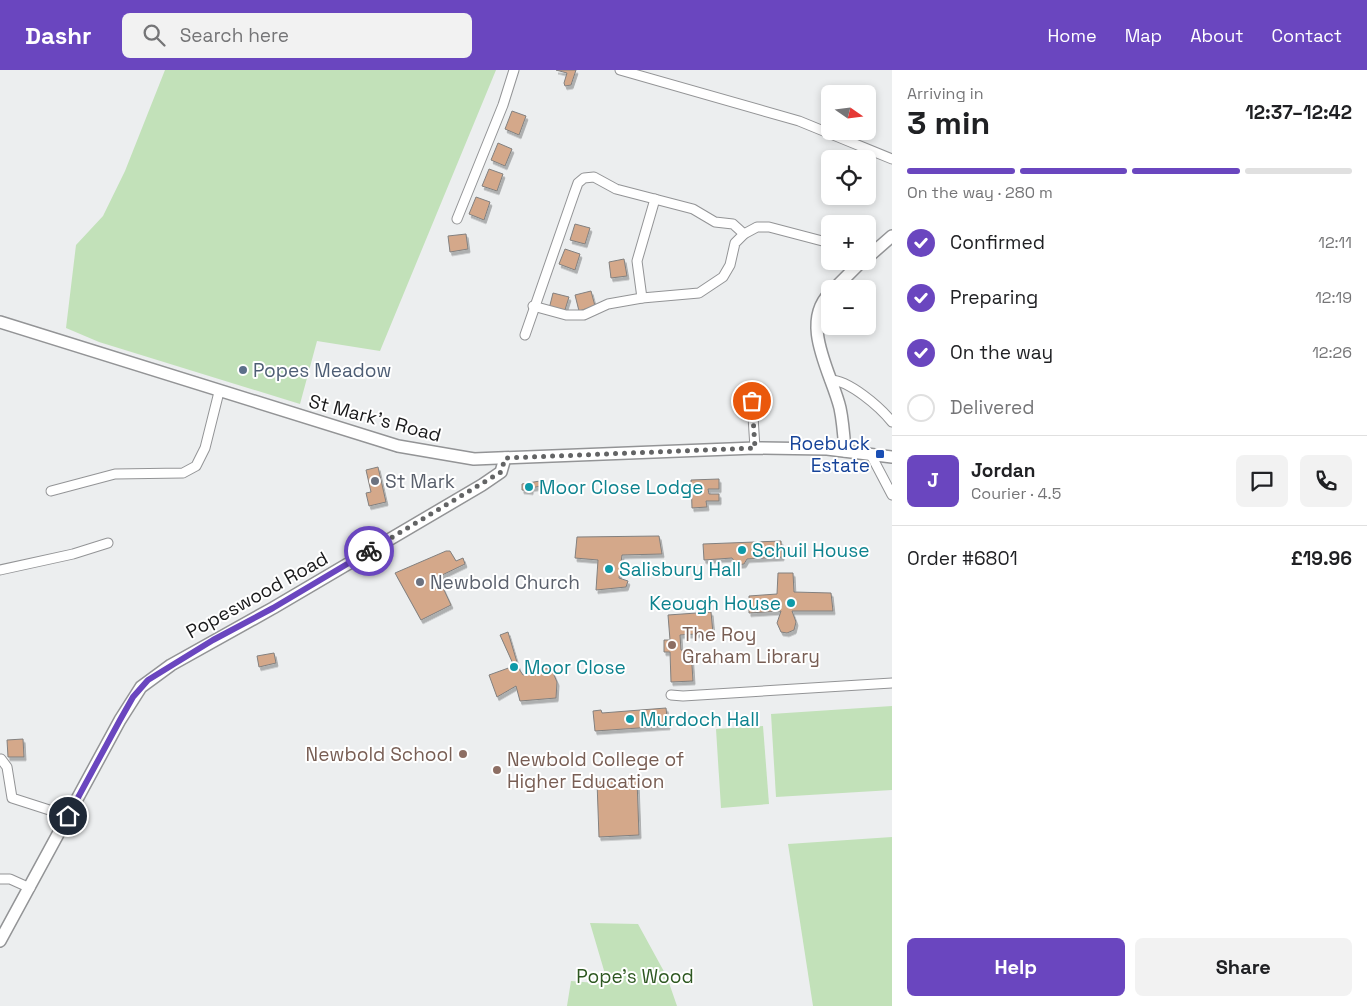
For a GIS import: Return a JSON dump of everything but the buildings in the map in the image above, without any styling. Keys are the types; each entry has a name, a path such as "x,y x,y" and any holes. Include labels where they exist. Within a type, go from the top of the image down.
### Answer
{"street":[{"path":"457,219 503,105 514,70"},
{"path":"620,70 799,121 892,159"},
{"path":"525,335 533,306 557,247 578,183 584,178 594,178 616,190 693,210 715,222 733,224 744,234"},
{"path":"642,298 638,261 655,199"},
{"path":"533,306 566,315 584,315 608,304 642,298 698,293 723,277 730,265 735,243 744,234 757,227 821,241"},
{"path":"876,250 892,236"},
{"path":"843,280 853,270"},
{"path":"821,310 817,328 819,345 840,408 845,451"},
{"name":"St Mark's Road","path":"0,322 219,392 398,446 474,459 755,448 845,451 892,457"},
{"path":"830,380 837,380 869,400 892,422"},
{"path":"51,491 115,474 183,473 196,466 205,448 219,392"},
{"path":"752,401 755,448"},
{"path":"871,455 892,495"},
{"name":"Popeswood Road","path":"0,941 3,927 30,888 133,697 148,680 213,640 273,608 482,485 501,472 505,458"},
{"path":"0,570 73,554 108,542"},
{"path":"671,694 683,696 892,683"},
{"path":"1,759 7,767 12,798 68,816"},
{"path":"1,879 10,879 30,888"}],"green space":[{"path":"165,70 496,70 380,351 317,341 300,404 99,342 66,328 76,245 103,216 125,171"},
{"path":"892,706 892,790 776,797 771,714"},
{"path":"763,726 769,804 721,808 716,729"},
{"path":"892,837 892,1006 813,1006 788,844"},
{"name":"Pope's Wood","path":"590,923 638,924 667,977 677,1006 567,1006 571,981 608,984"}],"way so far":[{"path":"369,551 482,485 501,472 505,458 755,448 752,401"}],"place":[{"name":"Popes Meadow","path":"243,370"},
{"name":"Roebuck Estate","path":"880,454"},
{"name":"St Mark","path":"375,481"},
{"name":"Moor Close Lodge","path":"529,487"},
{"name":"Schuil House","path":"742,550"},
{"name":"Salisbury Hall","path":"609,569"},
{"name":"Newbold Church","path":"420,582"},
{"name":"Keough House","path":"791,603"},
{"name":"The Roy Graham Library","path":"672,645"},
{"name":"Moor Close","path":"514,667"},
{"name":"Murdoch Hall","path":"630,719"},
{"name":"Newbold School","path":"463,754"},
{"name":"Newbold College of Higher Education","path":"497,770"}],"route":[{"path":"68,816 133,697 148,680 213,640 273,608 369,551"}]}
